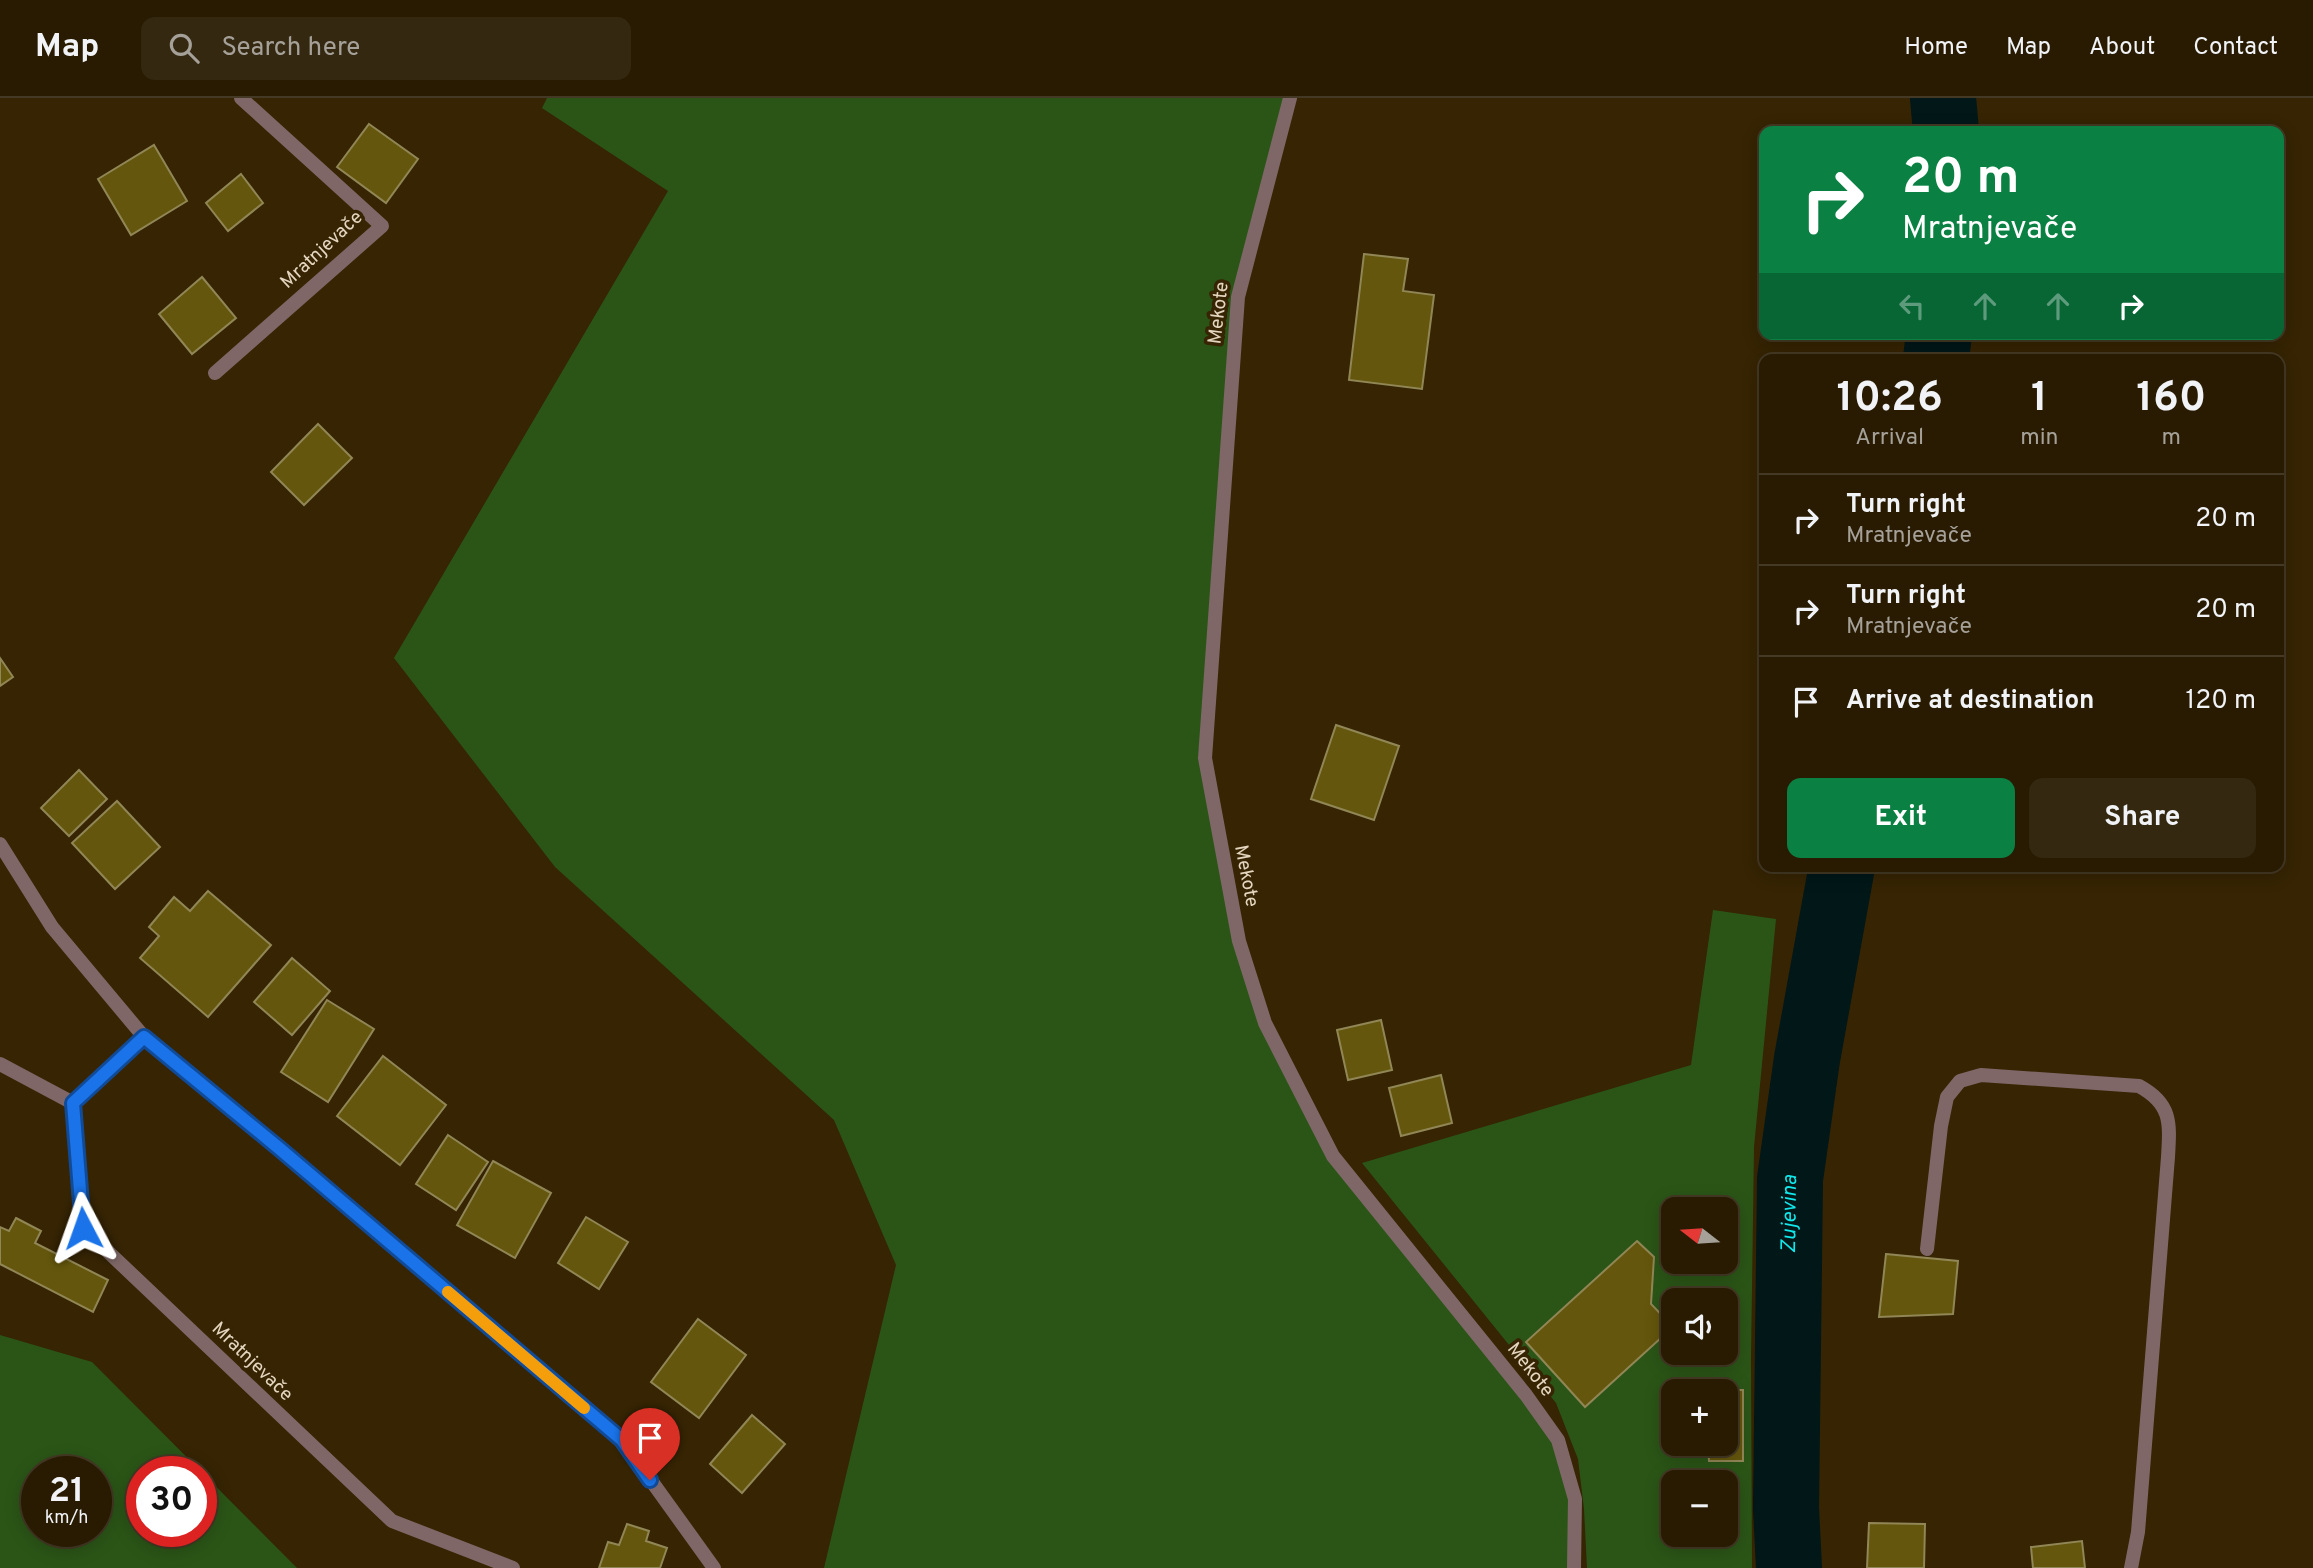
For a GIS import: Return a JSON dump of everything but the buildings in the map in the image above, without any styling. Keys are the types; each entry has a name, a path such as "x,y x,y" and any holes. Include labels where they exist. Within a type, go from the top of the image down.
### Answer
{"street":[{"name":"Mratnjevače","path":"215,373 382,226 241,98"},
{"name":"Mekote","path":"1290,98 1238,297 1205,758 1239,940 1265,1023 1333,1156 1526,1395 1558,1440 1575,1499 1574,1568"},
{"path":"0,844 52,927 144,1037 622,1440 709,1565"},
{"path":"0,1064 73,1103 144,1037"},
{"path":"1927,1249 1941,1126 1947,1097 1960,1081 1981,1075 2139,1086 2155,1095 2166,1110 2169,1127 2168,1157 2138,1532 2131,1568"},
{"name":"Mratnjevače","path":"73,1103 83,1228 392,1521 513,1568"}],"green space":[{"path":"547,98 1290,98 1238,297 1205,758 1239,940 1265,1023 1333,1156 1558,1440 1575,1499 1574,1568 824,1568 896,1265 834,1120 555,867 394,658 668,191 542,108"},
{"path":"1713,910 1776,919 1754,1147 1752,1568 1587,1568 1578,1459 1556,1403 1362,1163 1691,1065"},
{"path":"0,1335 92,1362 186,1456 126,1456 126,1547 217,1547 217,1488 297,1568 0,1568"}],"waterway":[{"name":"Zujevina","path":"1943,98 1946,126"},
{"name":"Zujevina","path":"1937,354 1938,340"},
{"name":"Zujevina","path":"1789,1568 1786,1508 1790,1179 1807,1059 1841,872"}],"slow traffic":[{"path":"448,1292 584,1408"}],"route":[{"path":"83,1228 73,1103 144,1037 622,1440 650,1480"}]}
